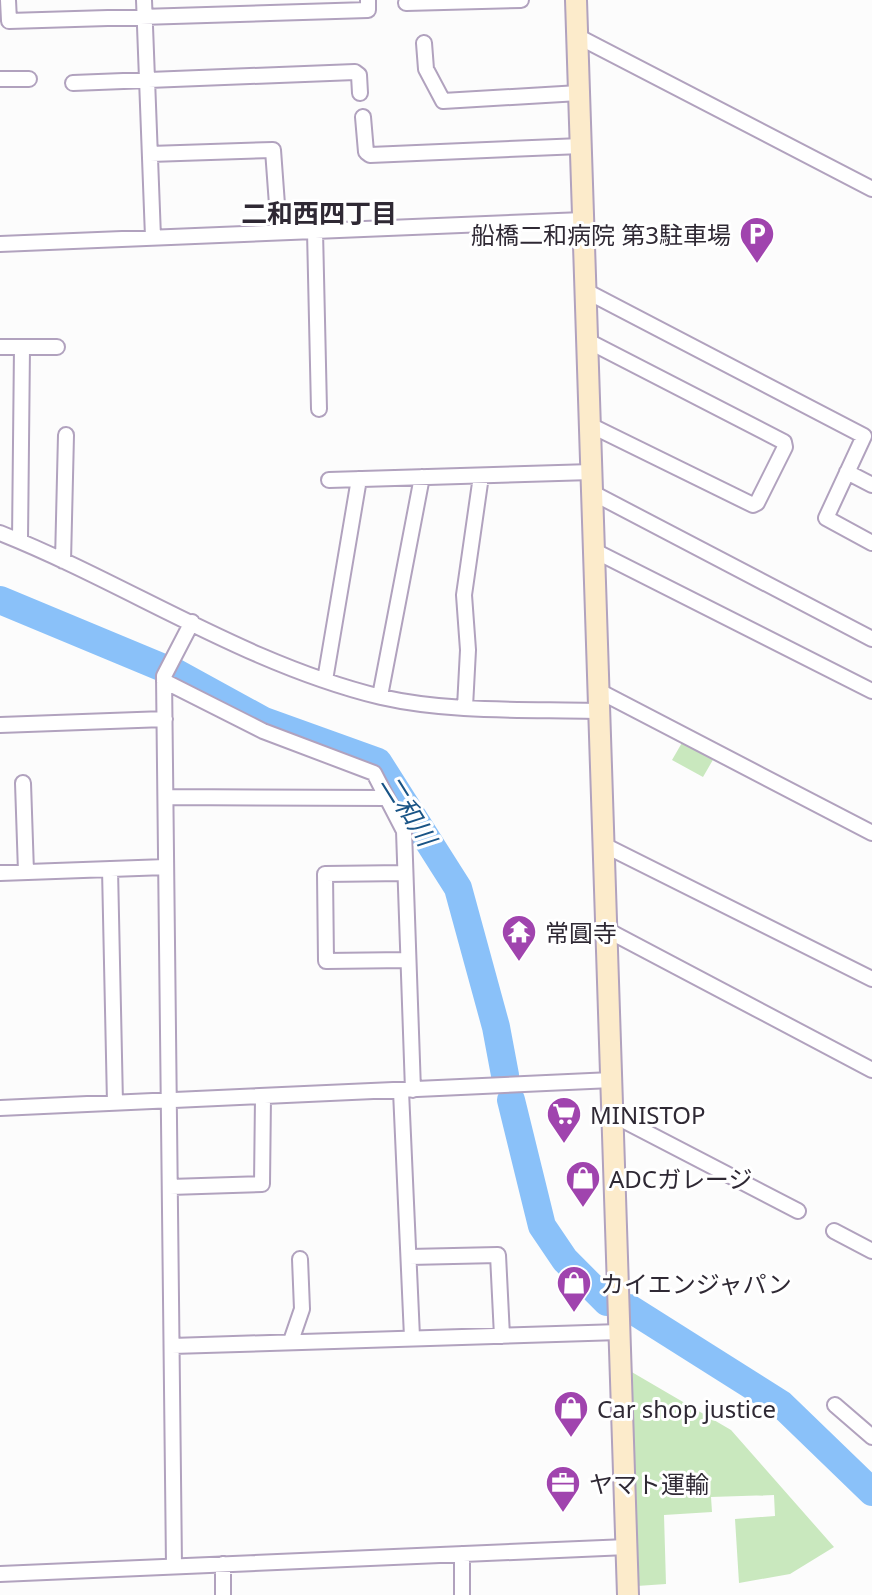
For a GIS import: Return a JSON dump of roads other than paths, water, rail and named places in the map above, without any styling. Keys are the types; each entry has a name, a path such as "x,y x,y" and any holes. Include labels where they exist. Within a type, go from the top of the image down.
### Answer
{"street":[{"path":"8,0 9,21 368,10 368,0"},
{"path":"144,0 153,237"},
{"path":"406,3 521,0"},
{"path":"576,0 628,1595"},
{"path":"577,36 872,189"},
{"path":"424,43 426,69 443,101 579,93"},
{"path":"73,83 355,72 359,75 360,93"},
{"path":"0,79 29,79"},
{"path":"363,117 366,152 370,155 581,146"},
{"path":"150,154 273,150 279,232"},
{"path":"0,244 583,220"},
{"path":"315,231 319,409"},
{"path":"586,291 864,436"},
{"path":"588,341 784,442 785,447 757,503 753,505 590,425"},
{"path":"0,347 57,347"},
{"path":"20,540 22,347"},
{"path":"872,423 826,518 872,543"},
{"path":"63,561 66,435"},
{"path":"847,472 872,485"},
{"path":"465,707 468,650 464,595 481,476"},
{"path":"329,480 481,476 592,483 872,639"},
{"path":"380,696 422,477"},
{"path":"325,680 359,479"},
{"path":"0,533 270,660 380,696 465,707 600,701 872,833"},
{"path":"595,551 872,691"},
{"path":"174,1566 165,719 167,673 192,622"},
{"path":"167,673 263,731 374,773 404,831 412,1337"},
{"path":"0,725 165,719"},
{"path":"23,783 26,872"},
{"path":"166,797 387,798"},
{"path":"604,845 872,979"},
{"path":"0,873 166,867"},
{"path":"110,869 115,1103"},
{"path":"405,873 325,874 326,961 407,960"},
{"path":"607,930 872,1070"},
{"path":"0,1108 612,1080"},
{"path":"170,1187 262,1184 263,1097"},
{"path":"613,1115 798,1211"},
{"path":"834,1231 872,1251"},
{"path":"409,1257 498,1255 502,1336"},
{"path":"291,1341 302,1309 300,1259"},
{"path":"172,1346 620,1332"},
{"path":"835,1405 872,1437"},
{"path":"0,1574 627,1547"},
{"path":"462,1554 462,1595"},
{"path":"223,1564 223,1595"}],"waterway":[{"name":"二和川","path":"0,600 161,667"},
{"name":"二和川","path":"171,670 264,721 378,762 458,888 496,1027 505,1075"},
{"name":"二和川","path":"511,1100 542,1226 565,1260 607,1302"},
{"name":"二和川","path":"629,1308 781,1404 872,1492"}],"place":[{"name":"船橋二和病院 第3駐車場","path":"757,265"},
{"name":"常圓寺","path":"519,963"},
{"name":"MINISTOP","path":"564,1145"},
{"name":"ADCガレージ","path":"583,1209"},
{"name":"カイエンジャパン","path":"574,1314"},
{"name":"Car shop justice","path":"571,1439"},
{"name":"ヤマト運輸","path":"563,1514"}],"district":[{"name":"二和西四丁目","path":"319,213"}]}
